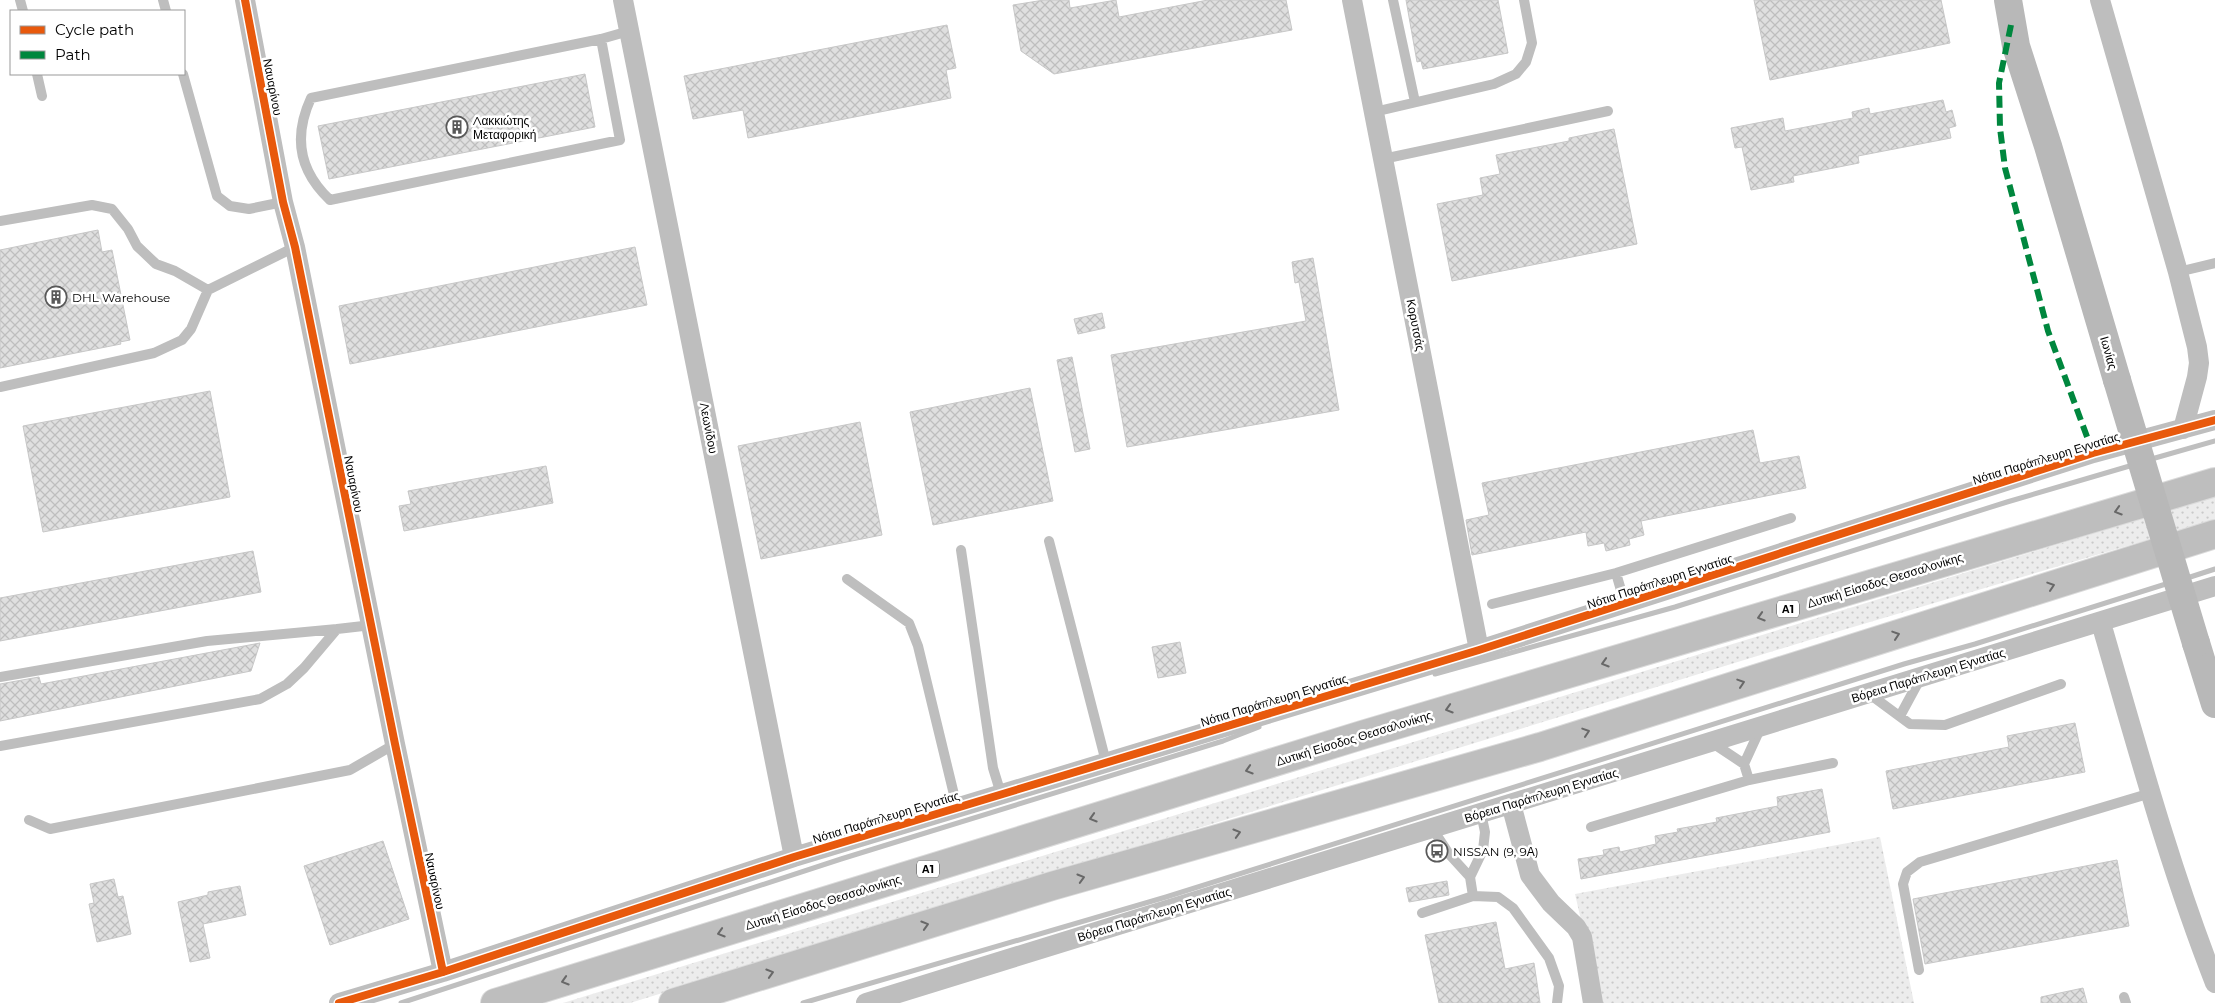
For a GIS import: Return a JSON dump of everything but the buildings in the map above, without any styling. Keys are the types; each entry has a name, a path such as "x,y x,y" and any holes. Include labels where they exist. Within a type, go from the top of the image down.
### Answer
{"highway":[{"name":"Δυτική Είσοδος Θεσσαλονίκης","path":"494,1003 1362,735 2215,482"},
{"path":"673,1003 1052,886 1540,747 2215,534"}],"street":[{"name":"Ναυαρίνου","path":"245,0 283,202 295,248 395,744 444,972"},
{"name":"Λεωνίδου","path":"623,0 794,856"},
{"name":"Κορυτσάς","path":"1352,0 1479,650"},
{"name":"Ιωνίας","path":"2008,0 2016,46 2048,146 2215,704"},
{"path":"2100,0 2189,312 2199,364 2183,429"},
{"name":"Νότια Παράπλευρη Εγνατίας","path":"339,1003 444,972 794,856 1479,650 2093,453 2215,420"},
{"name":"Βόρεια Παράπλευρη Εγνατίας","path":"866,1003 2215,586"},
{"path":"2100,623 2151,793 2215,983"},
{"path":"1511,804 1530,875 1551,903 1576,927 1582,937 1593,1003"}],"lane":[{"path":"1393,0 1415,102"},
{"path":"1374,112 1494,84 1516,74 1526,62 1532,43 1524,0"},
{"path":"601,39 620,140 330,200 311,179 301,152 300,138 305,111 311,98 601,39 629,31"},
{"path":"37,75 42,96"},
{"path":"184,75 217,196 230,206 248,209 283,202"},
{"path":"1383,160 1608,111"},
{"path":"0,221 92,205 112,208 128,229 137,246 156,264 175,271 208,290"},
{"path":"0,387 154,353 182,340 191,329 208,290 295,248"},
{"path":"2178,272 2215,263"},
{"path":"1492,604 1616,573 1791,518"},
{"path":"1049,542 1106,762"},
{"path":"961,550 993,768 1001,794"},
{"path":"1616,573 1625,604"},
{"path":"847,579 909,623 918,646 957,807"},
{"path":"0,677 208,641 372,625"},
{"path":"0,746 260,699 287,684 304,668 337,629"},
{"path":"1900,716 1920,678"},
{"path":"1868,693 1910,724 1945,725 2061,684"},
{"path":"1744,764 1761,726"},
{"path":"1711,742 1744,764 1750,780"},
{"path":"29,820 50,829 350,770 395,744"},
{"path":"1591,827 1750,780 1833,763"},
{"path":"1919,970 1903,884 1907,872 1920,862 2151,793"},
{"path":"1470,877 1483,850 1486,832 1481,813"},
{"path":"1432,828 1449,854 1470,877 1473,896"},
{"path":"1422,913 1473,896 1498,897 1513,908 1549,958 1559,986 1557,1003"}],"shaded area":[{"path":"2215,496 2215,520 1816,638 630,1003 563,1003"},
{"path":"1880,837 1914,1003 1600,1003 1575,894"}],"waterway":[{"path":"2148,460 2215,441"},
{"path":"1435,674 1675,607 2007,502 2133,465"},
{"path":"2184,579 2215,569"},
{"path":"803,1003 1166,897 1904,664 1975,644 2169,583"},
{"path":"401,1003 841,859 1223,741 1259,727"}],"marked path":[{"path":"2011,25 1999,83 2000,128 2005,168 2048,331 2093,453"}],"cycle path":[{"path":"245,0 283,202 295,247 443,972"},
{"path":"339,1003 443,972 794,857 1479,650 2093,453 2215,420"}],"place":[{"name":"Λακκιώτης Μεταφορική","path":"457,127"},
{"name":"DHL Warehouse","path":"56,297"},
{"name":"NISSAN (9, 9Α)","path":"1437,851"}]}
